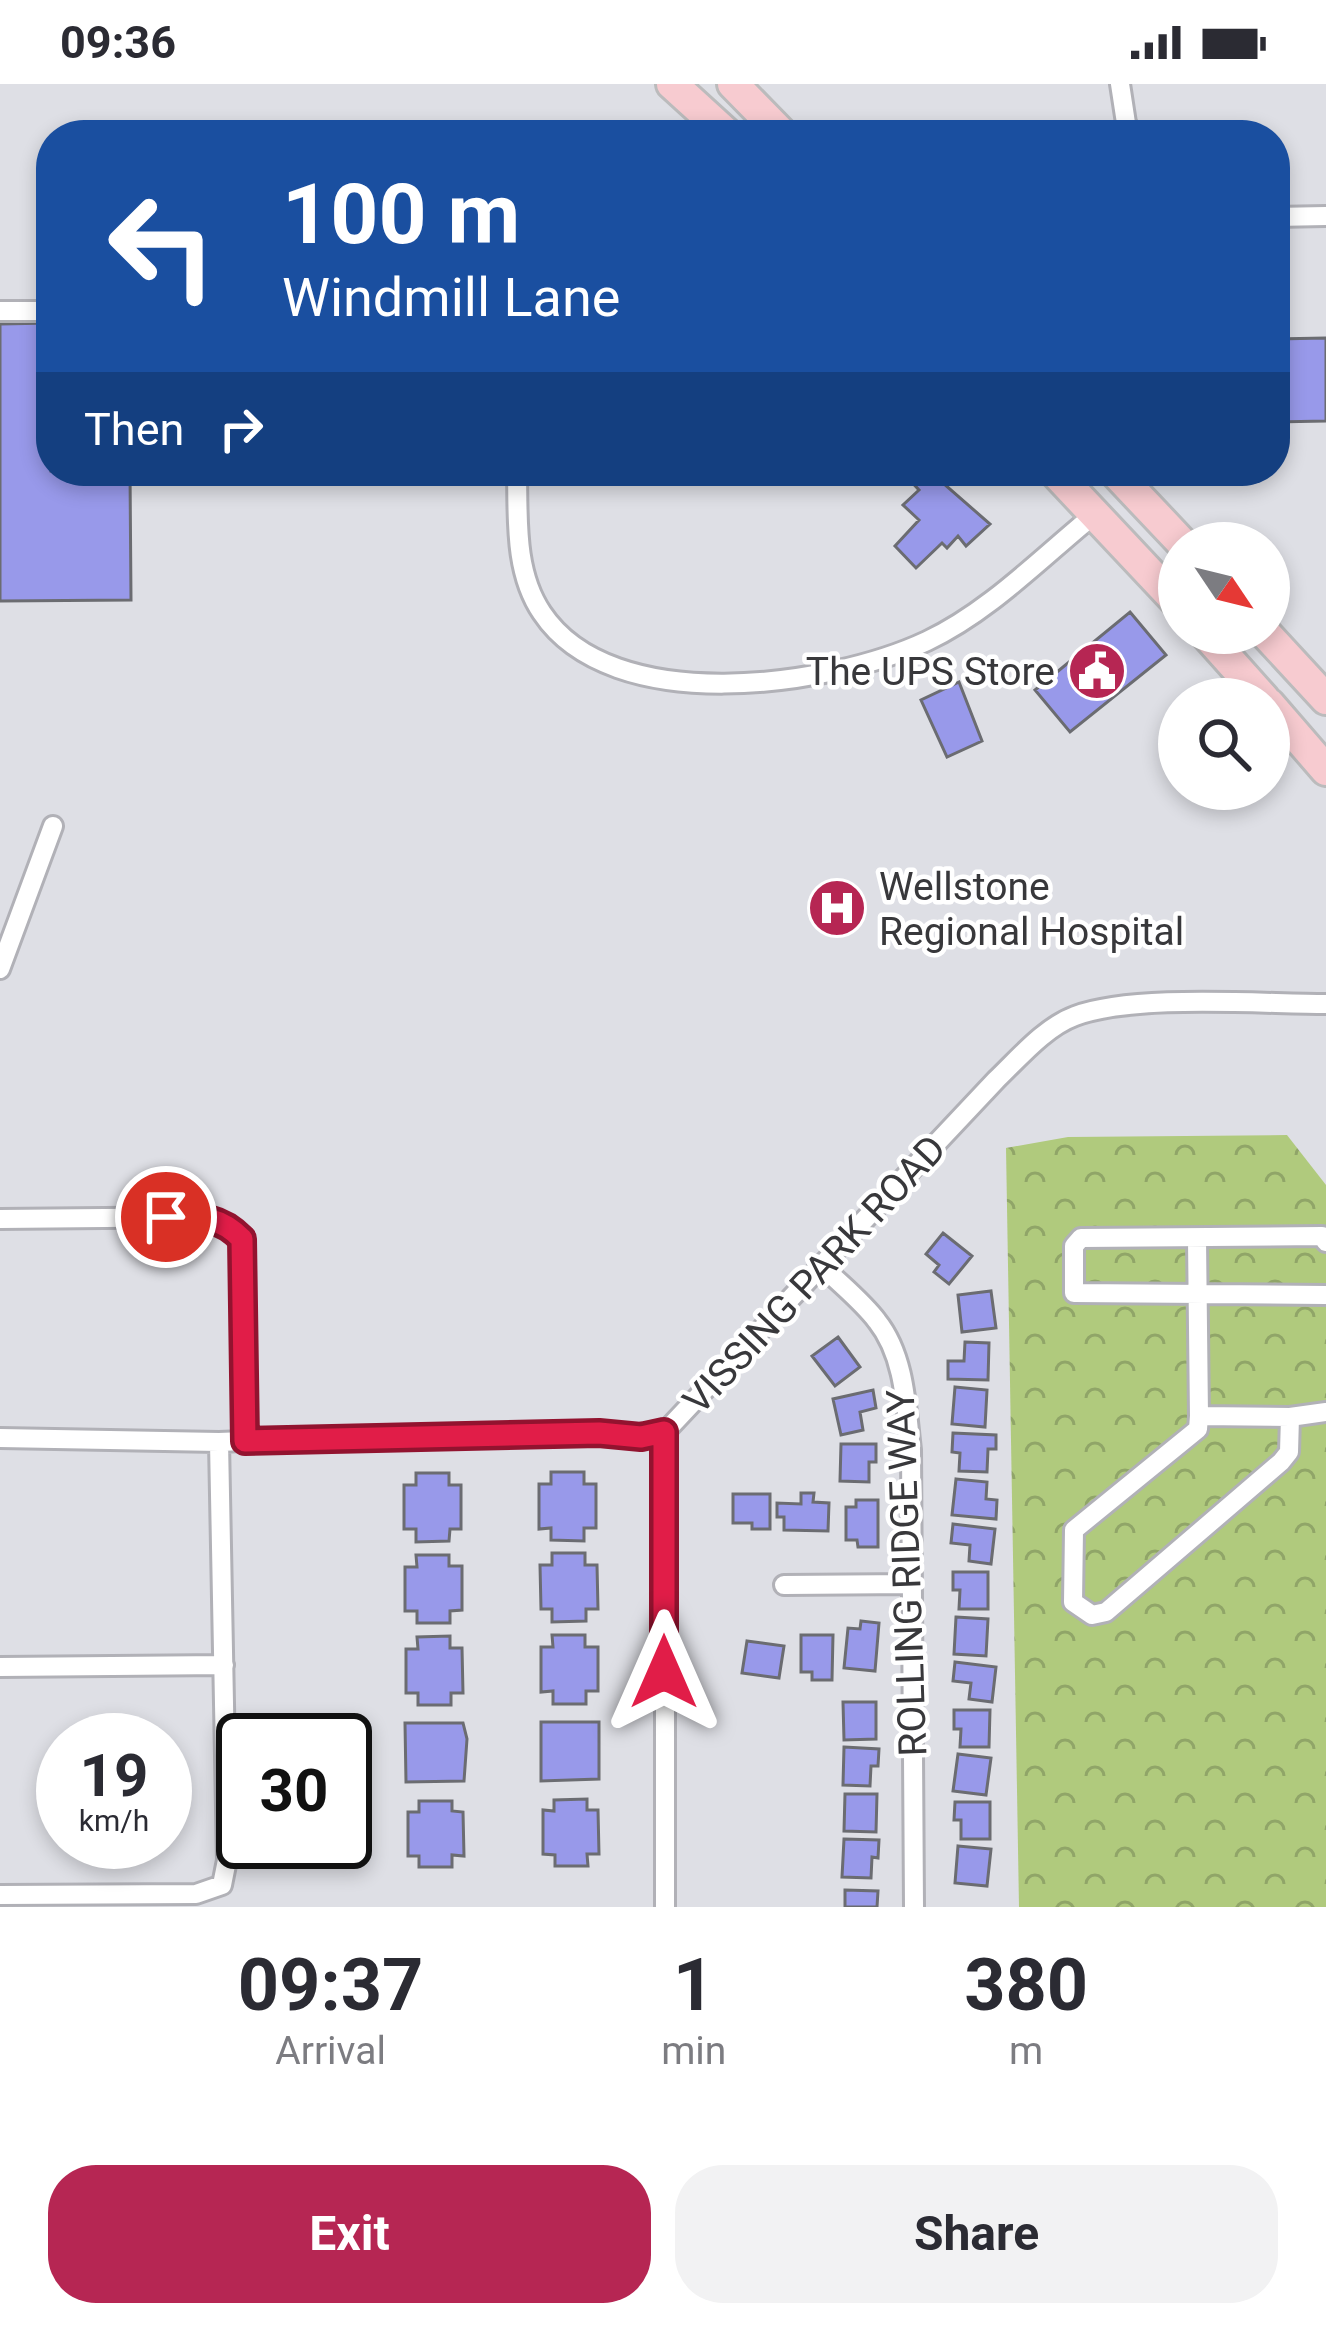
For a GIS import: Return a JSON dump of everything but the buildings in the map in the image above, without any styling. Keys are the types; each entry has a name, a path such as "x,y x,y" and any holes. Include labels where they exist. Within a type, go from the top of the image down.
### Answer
{"main road":[{"path":"672,84 712,120"},
{"path":"733,84 768,120"},
{"path":"1068,486 1158,582"},
{"path":"1128,486 1162,522"},
{"path":"1224,654 1245,678"},
{"path":"1284,654 1326,699"},
{"path":"1290,725 1322,757"}],"street":[{"path":"1120,84 1126,120"},
{"path":"1290,217 1326,216"},
{"path":"0,311 36,311"},
{"path":"517,486 519,546 541,612 568,642 606,665 651,680 801,677 927,641 982,606 1095,514"},
{"path":"0,969 53,826"},
{"name":"VISSING PARK ROAD","path":"665,1907 664,1432 996,1080 1042,1037 1074,1016 1131,1005 1326,1004"},
{"path":"0,1219 208,1216 229,1225 242,1239 245,1441"},
{"path":"1326,1242 1322,1236 1081,1238 1074,1246 1074,1293 1326,1294"},
{"path":"1198,1239 1198,1429 1074,1530 1073,1602 1092,1615 1106,1612 1281,1462 1289,1452 1290,1417"},
{"name":"ROLLING RIDGE WAY","path":"822,1266 878,1321 898,1360 911,1450 914,1907"},
{"path":"1199,1415 1290,1417 1326,1412"},
{"path":"0,1438 219,1442 599,1433 641,1437 664,1432"},
{"path":"0,1895 196,1894 222,1885 227,1860 219,1442"},
{"path":"784,1585 911,1584"},
{"path":"0,1667 224,1665"}],"green space":[{"path":"1287,1135 1326,1185 1326,1907 1019,1907 1006,1148 1068,1137"}],"place":[{"name":"The UPS Store","path":"1097,671"},
{"name":"Wellstone Regional Hospital","path":"837,908"}],"route":[{"path":"166,1217 208,1216 229,1225 242,1239 245,1441 599,1433 641,1437 664,1432 664,1672"}]}
